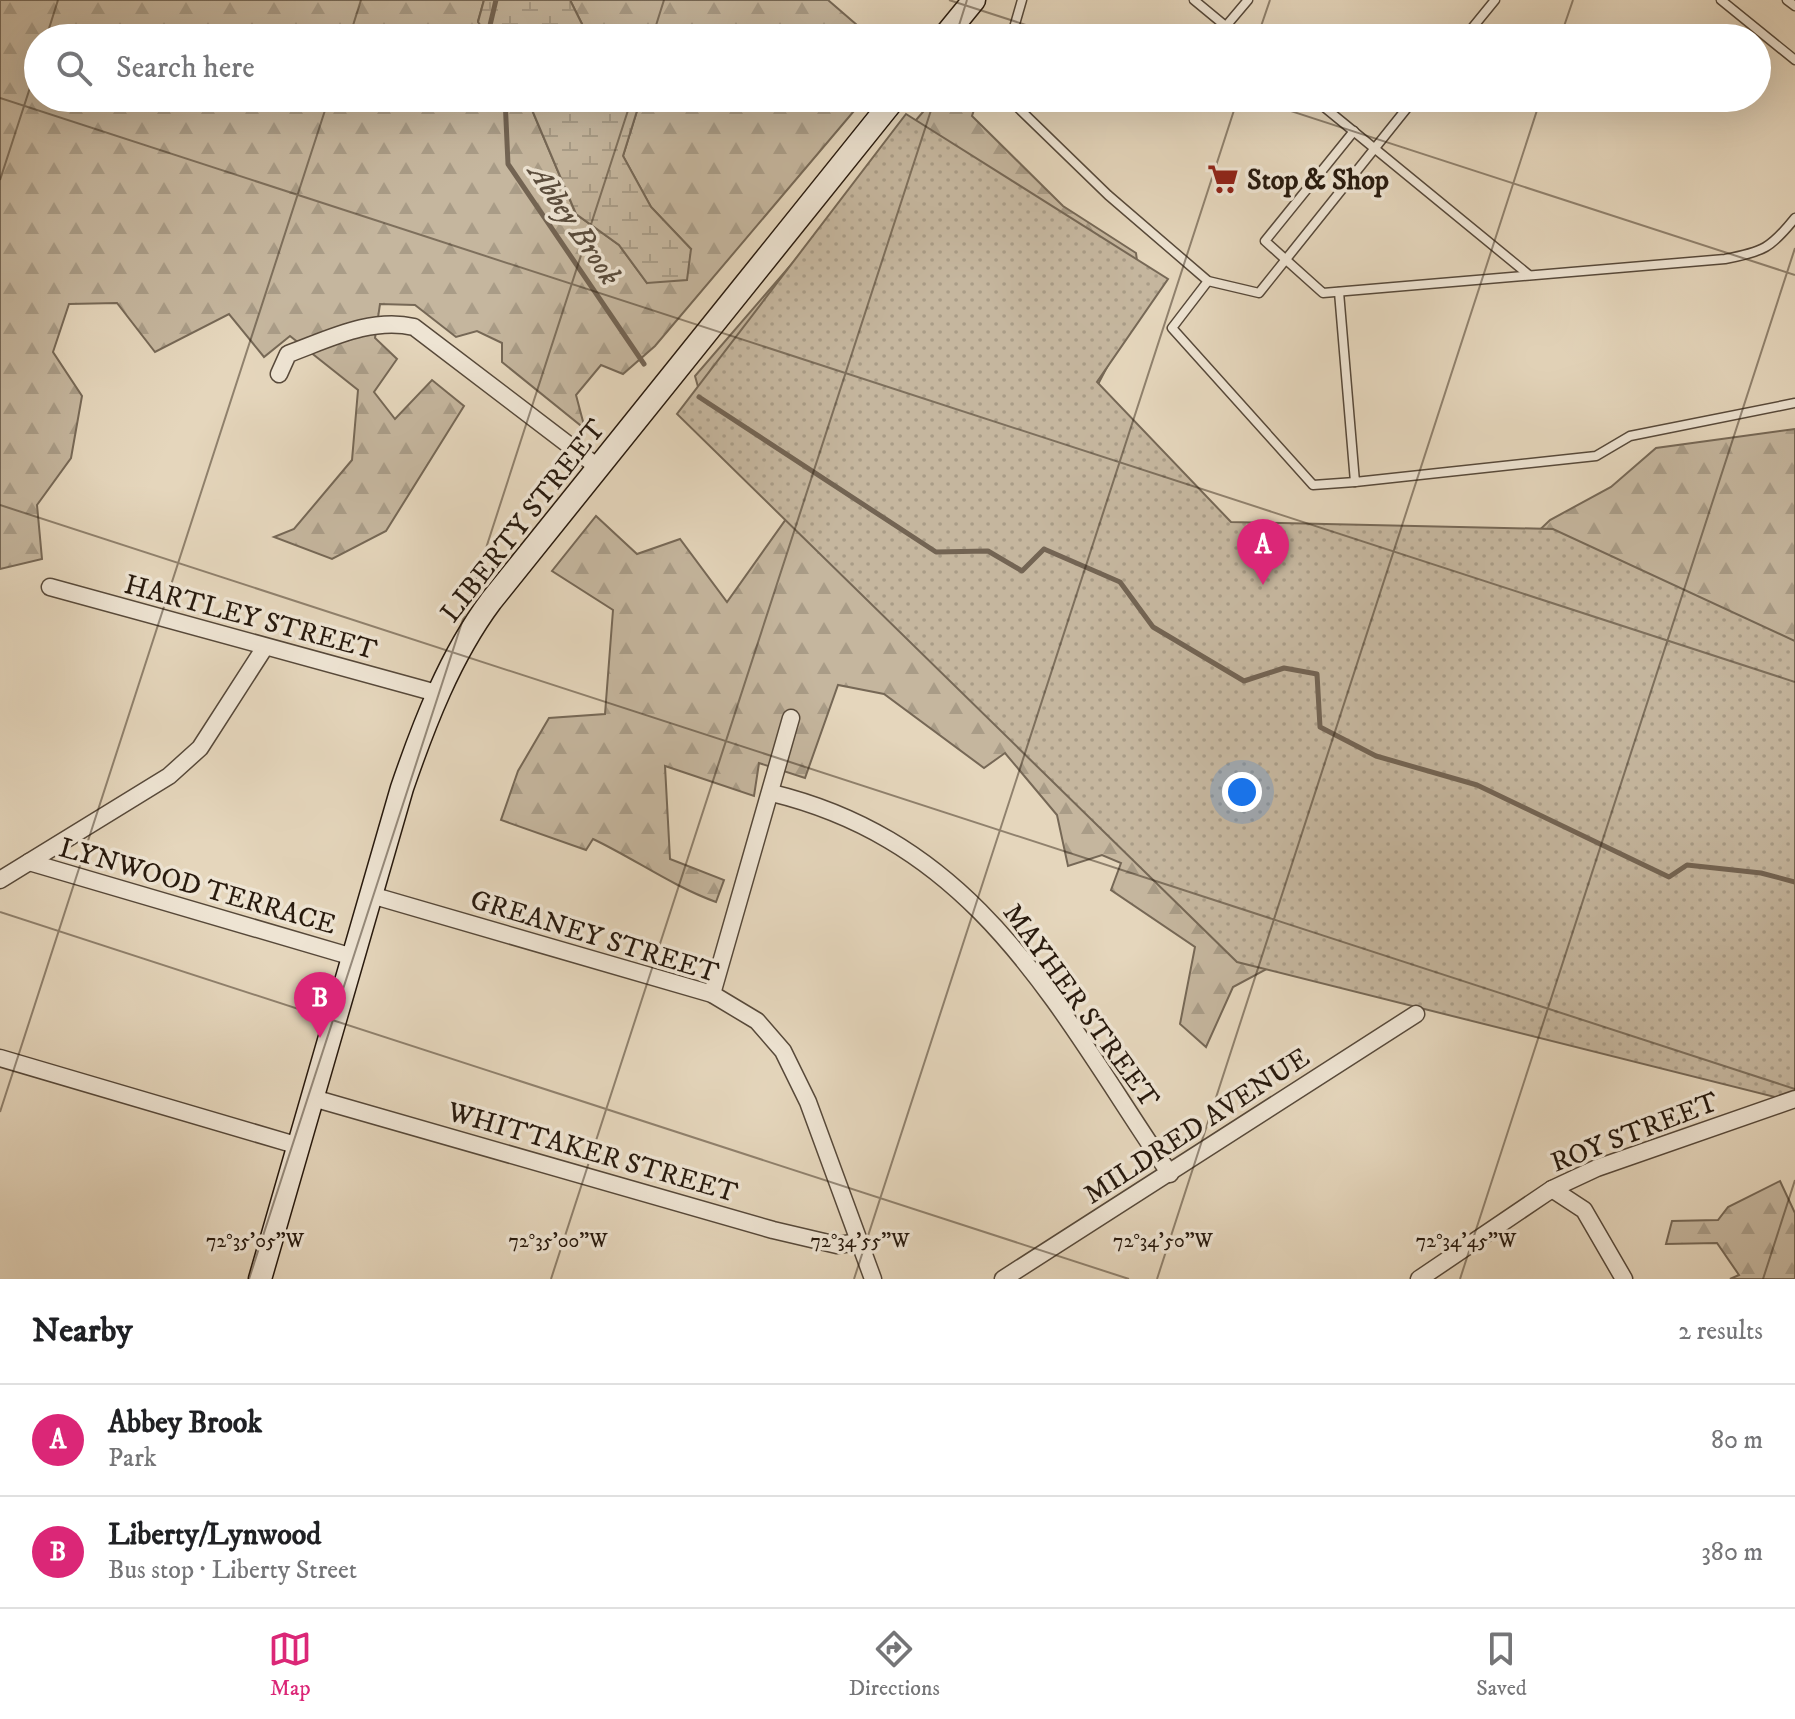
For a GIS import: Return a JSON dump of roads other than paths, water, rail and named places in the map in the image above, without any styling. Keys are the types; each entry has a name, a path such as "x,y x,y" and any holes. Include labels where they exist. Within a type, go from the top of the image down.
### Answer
{"main road":[{"path":"954,24 974,0"},
{"name":"LIBERTY STREET","path":"265,1278 299,1146 413,755 481,614 884,112"}],"street":[{"path":"279,374 288,354 352,330 392,322 414,327 599,468"},
{"name":"HARTLEY STREET","path":"50,587 440,694"},
{"path":"0,880 169,776 200,748 265,647"},
{"path":"712,994 791,718"},
{"name":"MAYHER STREET","path":"772,793 839,814 873,830 905,848 967,895 1025,962 1170,1174"},
{"name":"LYNWOOD TERRACE","path":"29,862 353,957"},
{"name":"GREANEY STREET","path":"371,895 712,994 757,1021 783,1051 808,1102 873,1279"},
{"name":"MILDRED AVENUE","path":"1003,1279 1416,1014"},
{"path":"0,1058 299,1146"},
{"name":"WHITTAKER STREET","path":"313,1098 773,1230 837,1245 860,1242"},
{"name":"ROY STREET","path":"1419,1279 1552,1189 1597,1168 1795,1099"},
{"path":"1552,1189 1584,1210 1624,1279"}],"lane":[{"path":"1015,24 1022,0"},
{"path":"1194,0 1224,24"},
{"path":"1228,24 1248,0"},
{"path":"1475,24 1495,0"},
{"path":"1721,0 1751,24"},
{"path":"1787,0 1795,6"},
{"path":"1771,41 1795,60"},
{"path":"1022,112 1108,195 1208,281 1259,293 1404,112"},
{"path":"1330,112 1530,276"},
{"path":"1354,131 1265,241 1323,293 1725,259 1761,252 1774,243 1795,218"},
{"path":"1208,281 1172,328 1313,485 1596,456 1630,436 1795,403"},
{"path":"1339,292 1355,482"}],"waterway":[{"name":"Abbey Brook","path":"490,24 496,0"},
{"name":"Abbey Brook","path":"506,112 508,164 644,364"},
{"name":"Abbey Brook","path":"699,397 936,552 988,551 1022,571 1044,549 1120,582 1153,627 1244,681 1284,668 1317,674 1320,727 1376,756 1477,785 1669,877 1687,865 1761,873 1795,882"}],"place":[{"name":"Stop & Shop","path":"1223,179"},
{"name":"Abbey Brook","path":"1263,585"},
{"name":"Liberty/Lynwood","path":"320,1038"}]}
